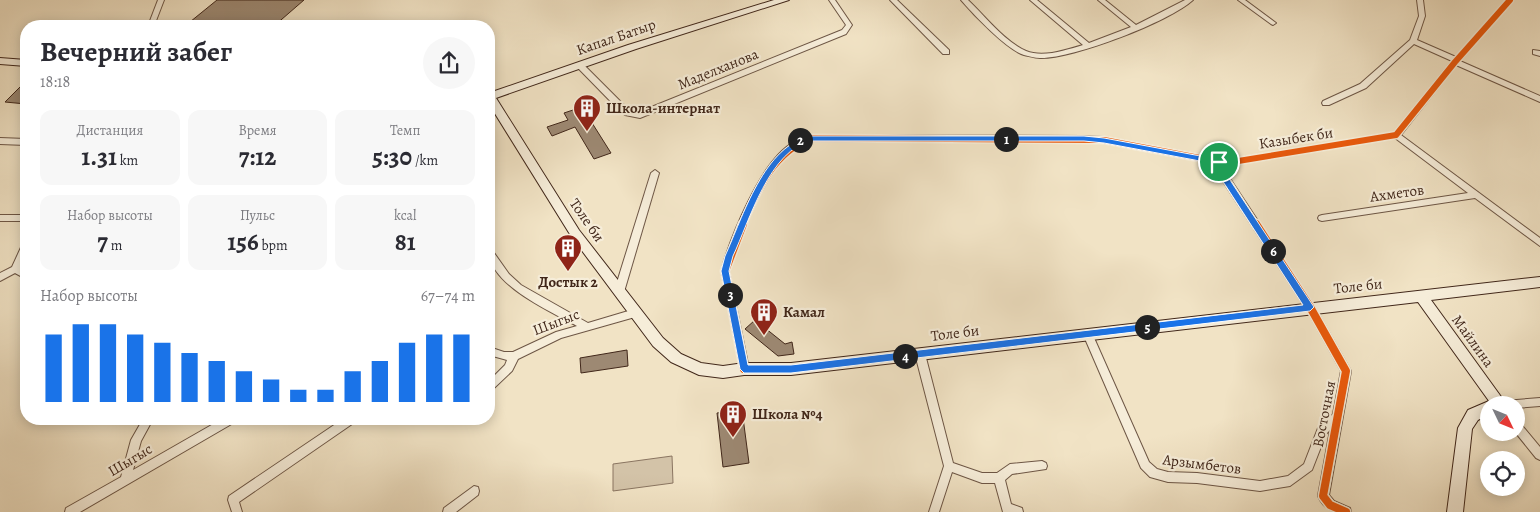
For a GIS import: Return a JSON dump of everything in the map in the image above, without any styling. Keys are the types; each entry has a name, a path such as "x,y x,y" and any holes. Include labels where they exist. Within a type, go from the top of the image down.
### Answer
{"main road":[{"name":"Капал Батыр","path":"495,102 510,91 579,65 784,0"},
{"path":"0,61 20,63"},
{"path":"495,102 510,91"},
{"name":"Толе би","path":"495,109 556,205 635,313 658,342 676,358 699,369 723,372 744,369 791,369 1310,307 1540,282"},
{"name":"Майлина","path":"1421,296 1493,396"},
{"path":"1455,512 1465,428 1473,415 1480,412"}],"street":[{"path":"154,20 161,0"},
{"name":"Маделханова","path":"579,65 624,110 628,113 640,115 844,32 849,25 832,0"},
{"path":"894,0 946,52"},
{"path":"964,0 1009,42 1023,52 1045,56 1088,46 1136,28 1190,0"},
{"path":"1034,0 1088,46"},
{"path":"1101,0 1136,28"},
{"path":"1172,0 1180,6"},
{"path":"1241,0 1273,23"},
{"path":"1326,103 1364,86 1413,41 1422,16 1420,0"},
{"path":"1396,135 1456,61 1510,0"},
{"path":"1413,41 1540,99"},
{"name":"Казыбек би","path":"744,369 725,271 729,256 767,172 790,146 800,140 812,138 1104,140 1219,162 1256,158 1396,135"},
{"name":"Ахметов","path":"1396,135 1540,243"},
{"path":"0,141 20,142"},
{"name":"Восточная","path":"1219,162 1225,178 1310,307 1346,371 1323,496 1330,505 1346,512"},
{"path":"620,292 655,173"},
{"name":"Ахметов","path":"1322,218 1476,195"},
{"path":"0,218 20,218"},
{"path":"0,277 15,269 20,258"},
{"path":"495,261 506,277 518,288 585,326"},
{"path":"15,269 20,272"},
{"name":"Шыгыс","path":"514,356 559,335 635,313"},
{"name":"Арзымбетов","path":"1088,334 1145,465 1154,473 1168,477 1197,478 1260,486 1290,481 1308,467 1322,431 1338,417"},
{"path":"495,353 504,356 514,356 509,368 495,381"},
{"path":"920,354 949,466 934,512"},
{"path":"1525,403 1540,402"},
{"path":"125,480 136,440 144,425"},
{"name":"Шыгыс","path":"70,512 221,425"},
{"path":"237,512 233,500 342,425"},
{"path":"1525,437 1540,455"},
{"path":"949,466 982,478 999,478 1010,469 1042,466"},
{"path":"999,478 1006,508 1018,512"},
{"path":"448,512 474,491"}],"shaded area":[{"path":"672,456 673,483 613,491 613,464"}],"building":[{"path":"217,0 304,0 281,20 192,20"},
{"path":"20,87 20,103 5,102"},
{"name":"Школа-интернат","path":"582,107 611,153 594,159 575,127 552,136 547,127 568,120 564,113"},
{"name":"Камал","path":"755,320 785,344 792,342 794,354 778,356 745,329"},
{"path":"627,350 628,366 581,373 580,358"},
{"name":"Школа №4","path":"742,410 749,463 723,467 717,413"}],"cycle path":[{"path":"744,369 725,271 729,257 760,187 771,169 796,144 812,138 1084,139 1104,140 1226,163 1396,135 1455,62 1510,0"},
{"path":"1219,162 1225,178 1310,307 1346,371 1323,496 1330,505 1346,512"}],"place":[{"name":"Школа-интернат","path":"587,132"},
{"name":"Достык 2","path":"568,272"},
{"name":"Камал","path":"764,336"},
{"name":"Школа №4","path":"733,438"}],"route":[{"path":"812,138 1104,140 1219,162 1225,178 1310,307 791,369 744,369 725,271 729,256 767,172 790,146 800,140 812,138"}]}
